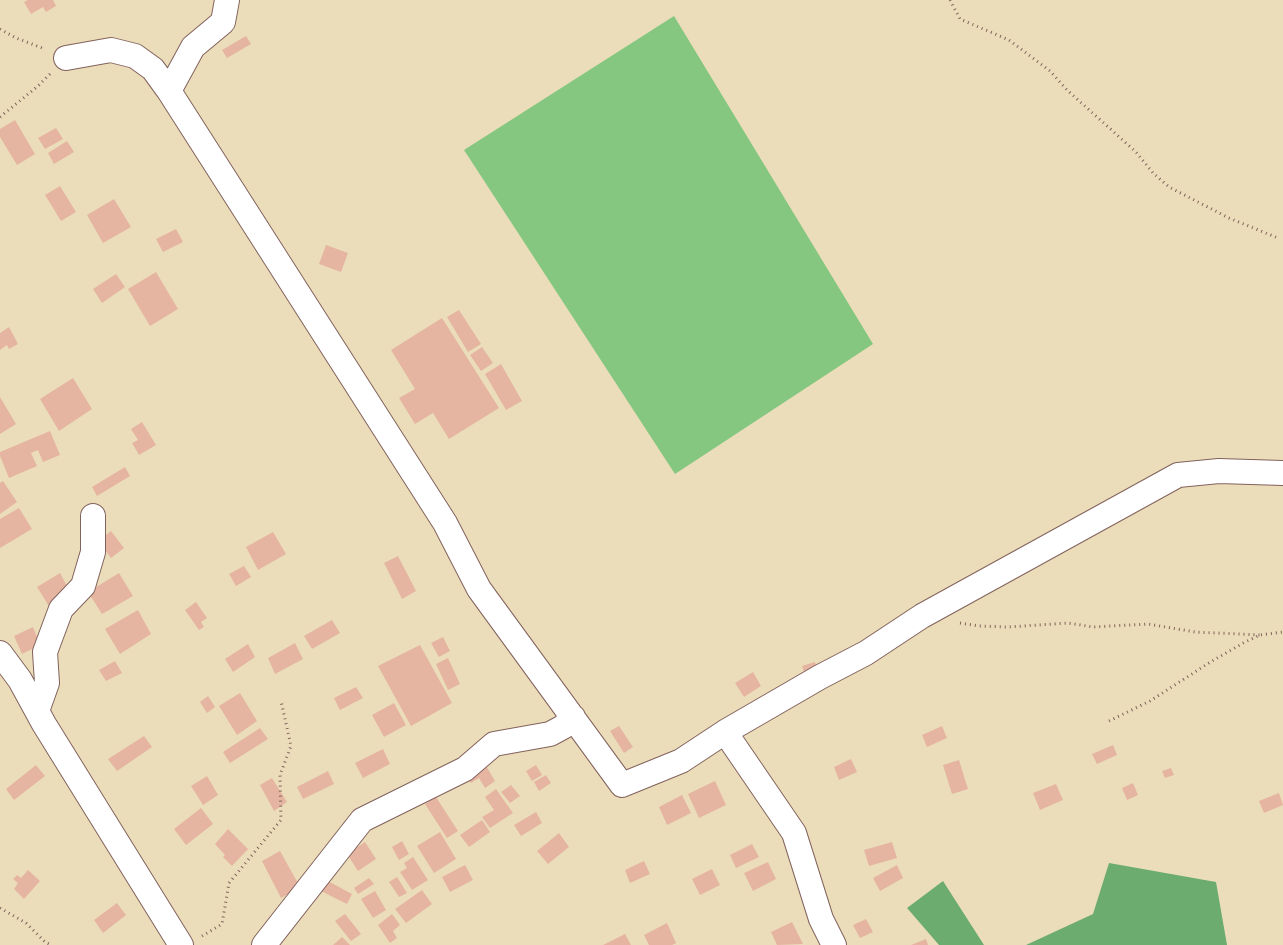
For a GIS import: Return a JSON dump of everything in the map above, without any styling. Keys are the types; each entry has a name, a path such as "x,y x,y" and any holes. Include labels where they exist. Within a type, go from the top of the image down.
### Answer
{"street":[{"path":"170,91 192,47 222,22 227,0"},
{"path":"66,58 111,50 135,56 153,70 170,91 445,523 479,589 622,785 681,761 725,732 820,677 866,653 944,603 1178,476 1219,471 1283,473"},
{"path":"37,711 47,683 45,652 61,609 83,586 94,540 93,516"},
{"path":"0,653 20,680 37,711 190,941"},
{"path":"264,945 362,820 465,769 494,744 550,734 563,727 573,717"},
{"path":"725,732 794,833 821,919 834,945"}],"path":[{"path":"950,0 960,19 1010,40 1050,71 1067,90 1136,152 1153,173 1169,187 1229,218 1278,238"},
{"path":"0,28 16,38 66,58 38,86 0,117"},
{"path":"959,622 979,626 1008,627 1068,623 1092,627 1148,624 1195,632 1260,635 1283,632"},
{"path":"1109,721 1150,700 1212,661 1260,635"},
{"path":"190,941 222,924 229,883 281,820 280,775 291,746 281,700"},
{"path":"0,908 26,923 45,942 51,945"}],"green space":[{"path":"674,16 873,344 675,474 464,150"},
{"path":"1109,863 1216,882 1227,945 1026,945 1093,914"},
{"path":"943,881 984,945 939,945 907,908"}],"building":[{"path":"28,0 53,0 56,6 46,12 43,7 31,14 24,2"},
{"path":"246,36 251,44 227,58 222,50"},
{"path":"15,120 35,154 17,165 0,137 0,129"},
{"path":"56,128 63,139 45,149 38,138"},
{"path":"67,141 74,152 54,164 48,153"},
{"path":"60,186 76,212 61,221 45,195"},
{"path":"114,199 131,227 103,243 87,215"},
{"path":"176,229 183,242 163,252 156,239"},
{"path":"326,245 348,253 341,272 319,264"},
{"path":"156,272 178,309 150,326 128,289"},
{"path":"116,274 125,287 102,303 93,289"},
{"path":"459,310 481,344 468,352 447,317"},
{"path":"442,318 499,408 449,439 433,413 415,424 399,398 415,389 391,350"},
{"path":"9,327 18,344 9,349 7,345 0,350 0,333"},
{"path":"482,347 493,363 481,371 470,355"},
{"path":"501,364 522,401 506,410 485,374"},
{"path":"73,378 92,409 59,431 40,399"},
{"path":"0,397 16,424 0,434"},
{"path":"142,422 156,445 139,455 132,443 138,440 131,429"},
{"path":"50,431 60,455 43,462 38,450 31,453 37,466 9,478 0,452"},
{"path":"125,467 130,476 97,496 92,487"},
{"path":"3,481 17,502 0,514 0,483"},
{"path":"19,508 32,529 0,548 0,519"},
{"path":"111,531 124,548 111,558 98,541"},
{"path":"273,532 286,554 258,570 246,547"},
{"path":"398,556 416,591 402,599 384,563"},
{"path":"244,566 251,577 236,586 229,574"},
{"path":"60,573 72,595 50,608 37,587"},
{"path":"119,573 133,596 102,614 88,592"},
{"path":"196,602 207,618 201,622 204,627 199,630 185,610"},
{"path":"138,610 151,634 120,654 105,629"},
{"path":"332,620 340,633 312,649 304,636"},
{"path":"33,627 40,645 22,654 14,636"},
{"path":"443,637 450,651 439,657 431,643"},
{"path":"295,643 303,659 275,674 268,658"},
{"path":"248,644 255,657 233,672 225,659"},
{"path":"420,645 452,703 411,726 378,666"},
{"path":"448,658 460,684 448,690 436,664"},
{"path":"115,661 122,673 106,681 99,670"},
{"path":"815,662 820,677 807,681 802,666"},
{"path":"753,672 761,686 744,697 735,683"},
{"path":"356,687 363,698 340,710 334,698"},
{"path":"240,693 257,721 237,735 219,706"},
{"path":"208,696 215,707 207,713 200,702"},
{"path":"394,703 406,725 384,737 372,715"},
{"path":"619,726 633,747 624,753 610,731"},
{"path":"942,726 947,738 927,747 922,735"},
{"path":"260,728 268,739 230,763 223,752"},
{"path":"144,736 152,747 117,771 108,759"},
{"path":"1113,745 1117,755 1097,764 1092,754"},
{"path":"383,749 390,764 363,778 355,763"},
{"path":"851,759 857,772 839,780 834,767"},
{"path":"959,760 968,789 952,794 943,765"},
{"path":"485,764 495,781 485,788 479,778 471,783 466,775"},
{"path":"36,765 45,776 14,800 6,789"},
{"path":"536,765 542,775 532,781 526,771"},
{"path":"1171,768 1174,775 1165,778 1162,771"},
{"path":"328,771 334,784 303,799 297,787"},
{"path":"546,775 551,783 539,791 534,782"},
{"path":"207,776 218,795 203,805 191,786"},
{"path":"272,778 287,802 274,811 260,785"},
{"path":"715,781 726,805 699,818 688,794"},
{"path":"1133,783 1138,795 1127,800 1122,788"},
{"path":"1056,784 1063,800 1040,810 1033,793"},
{"path":"511,785 520,796 510,803 501,792"},
{"path":"496,789 513,813 490,828 482,817 494,810 485,797"},
{"path":"1279,793 1283,805 1264,813 1259,801"},
{"path":"682,795 691,813 667,825 659,807"},
{"path":"436,797 458,831 447,838 425,804"},
{"path":"201,808 213,824 186,845 174,829"},
{"path":"536,812 542,823 521,836 514,825"},
{"path":"482,820 490,832 469,847 460,835"},
{"path":"228,829 248,849 232,866 223,857 225,855 215,844"},
{"path":"440,832 456,859 434,873 417,846"},
{"path":"559,833 569,847 548,864 537,851"},
{"path":"402,841 409,854 399,860 392,847"},
{"path":"365,842 376,859 358,871 347,854"},
{"path":"892,842 897,858 869,866 864,850"},
{"path":"752,844 759,857 736,868 730,855"},
{"path":"280,851 300,887 281,898 262,861"},
{"path":"413,857 428,880 412,890 400,872 407,868 404,863"},
{"path":"644,861 650,874 630,883 625,870"},
{"path":"768,862 776,879 753,891 744,873"},
{"path":"465,865 473,880 450,892 442,877"},
{"path":"897,865 903,878 880,891 873,878"},
{"path":"712,869 720,885 700,895 692,879"},
{"path":"28,870 40,881 24,899 14,889 18,883 13,879 17,875 21,878"},
{"path":"397,877 407,893 399,897 389,882"},
{"path":"369,878 374,884 358,894 354,888"},
{"path":"326,880 352,894 347,904 321,891"},
{"path":"422,890 432,904 406,923 395,909"},
{"path":"375,891 386,910 373,918 361,899"},
{"path":"117,903 126,915 103,933 94,920"},
{"path":"345,914 361,934 351,941 335,921"},
{"path":"392,914 400,925 393,931 397,938 390,943 378,925"},
{"path":"866,919 873,932 860,938 853,925"},
{"path":"792,922 803,944 777,945 771,932"},
{"path":"667,923 676,943 672,945 649,945 644,935"},
{"path":"625,934 631,945 603,945"},
{"path":"342,937 350,945 333,945"},
{"path":"926,939 928,945 911,945"}]}
